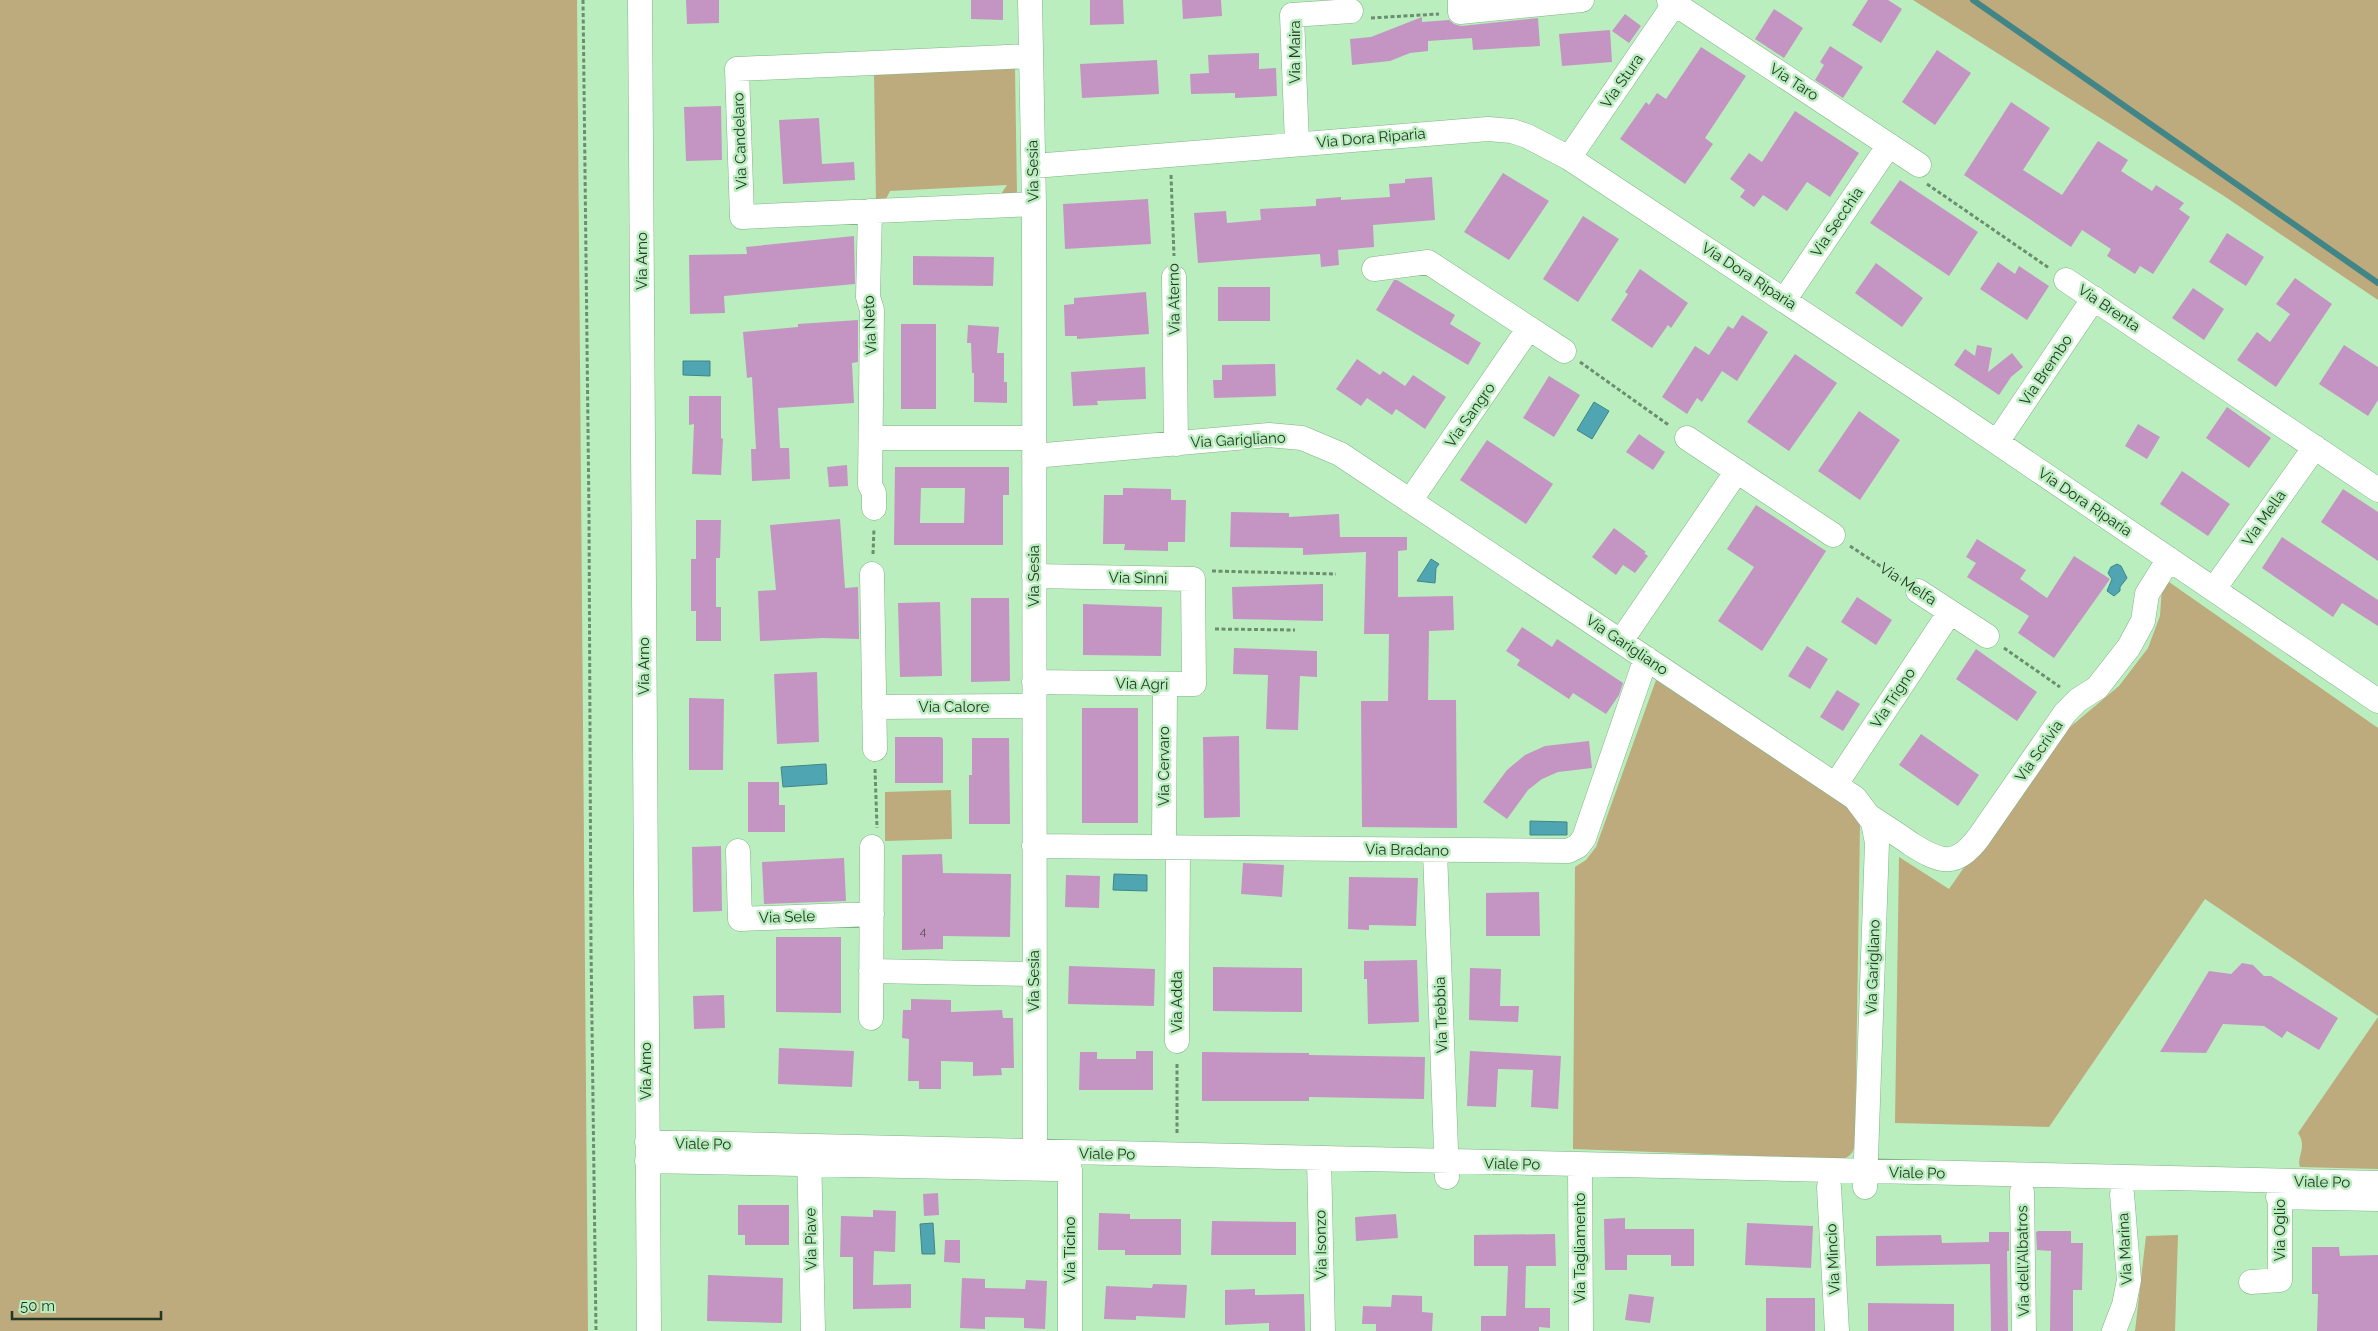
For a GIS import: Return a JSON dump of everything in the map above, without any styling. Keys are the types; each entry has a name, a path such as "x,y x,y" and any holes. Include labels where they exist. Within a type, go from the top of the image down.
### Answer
{"street":[{"name":"Via Arno","path":"640,0 647,1152 650,1331"},
{"name":"Via Sesia","path":"1030,0 1034,166 1034,1161"},
{"path":"1460,6 1582,0"},
{"name":"Via Taro","path":"1672,2 1919,165"},
{"name":"Via Stura","path":"1568,158 1672,2"},
{"name":"Via Maira","path":"1298,144 1292,14 1351,10"},
{"name":"Via Candelaro","path":"1031,56 737,69 742,217 1034,204"},
{"name":"Via Dora Riparia","path":"1034,166 1498,129 1527,136 1568,158 1785,299 2378,701"},
{"name":"Via Secchia","path":"1785,299 1889,145"},
{"name":"Via Neto","path":"870,211 868,297 872,310 870,485 874,493 874,508"},
{"path":"1374,269 1428,262 1564,351"},
{"name":"Via Aterno","path":"1174,276 1176,444"},
{"name":"Via Brenta","path":"2066,280 2378,490"},
{"name":"Via Brembo","path":"1997,442 2094,298"},
{"name":"Via Sangro","path":"1410,501 1529,328"},
{"name":"Via Garigliano","path":"1034,447 1176,444 1269,435 1302,438 1333,450 1855,798 1869,816 1875,829 1876,843 1866,1180"},
{"path":"871,438 1034,447"},
{"path":"1687,438 1833,535"},
{"name":"Via Mella","path":"2214,589 2315,447"},
{"path":"1621,641 1737,471"},
{"name":"Via Scrivia","path":"1869,816 1935,859 1947,860 1960,856 1972,846 2065,714 2078,700 2097,688 2129,647 2143,621 2147,594 2169,559"},
{"path":"872,574 874,749"},
{"name":"Via Sinni","path":"1034,576 1192,579"},
{"path":"1192,579 1194,628"},
{"name":"Via Melfa","path":"1918,591 1987,636"},
{"name":"Via Trigno","path":"1836,784 1950,612"},
{"name":"Via Agri","path":"1034,682 1194,684 1194,628"},
{"name":"Via Bradano","path":"1034,846 1564,852 1578,846 1584,838 1646,658"},
{"name":"Via Cervaro","path":"1165,684 1171,848"},
{"name":"Via Calore","path":"874,707 1034,706"},
{"path":"871,1018 872,847"},
{"name":"Via Adda","path":"1171,848 1177,1041"},
{"name":"Via Sele","path":"738,851 740,919 872,914"},
{"name":"Via Trebbia","path":"1435,851 1447,1170"},
{"path":"872,971 1034,974"},
{"name":"Viale Po","path":"647,1152 1034,1161 1176,1156 1319,1168"},
{"name":"Via Piave","path":"809,1155 813,1331"},
{"name":"Viale Po","path":"1034,1161 1070,1170 1319,1168 1447,1170 2280,1189 2378,1200"},
{"name":"Via Isonzo","path":"1319,1168 1323,1331"},
{"name":"Via Ticino","path":"1070,1170 1070,1331"},
{"name":"Viale Po","path":"1580,1174 1830,1188 1866,1180 2022,1192 2122,1194 2280,1189 2378,1183"},
{"name":"Via Tagliamento","path":"1580,1174 1580,1331"},
{"name":"Via Mincio","path":"1830,1188 1837,1331"},
{"name":"Via Oglio","path":"2251,1282 2280,1280 2280,1189"},
{"name":"Via dell'Albatros","path":"2022,1192 2024,1331"},
{"name":"Via Marina","path":"2114,1331 2124,1305 2129,1280 2122,1194"}],"path":[{"path":"583,0 596,1331"},
{"path":"1351,10 1352,20 1460,6"},
{"name":"Via Aterno","path":"1170,154 1174,276"},
{"name":"Via Brenta","path":"1919,165 1913,174 2066,280"},
{"path":"1564,351 1687,438"},
{"path":"872,574 874,508"},
{"name":"Via Melfa","path":"1833,535 1918,591"},
{"path":"1192,579 1214,570 1336,574"},
{"path":"1194,628 1295,630"},
{"path":"1987,636 2078,700"},
{"path":"872,847 877,839 874,749"},
{"name":"Via Adda","path":"1176,1156 1177,1041"}],"shaded area":[{"path":"0,0 577,0 588,1331 0,1331"},
{"path":"1913,0 2378,0 2378,300 2224,196"},
{"path":"1015,68 1017,196 999,197 1007,185 890,191 885,201 876,201 874,72"},
{"path":"2169,582 2378,728 2378,1016 2205,899 2049,1127 1895,1123 1899,857 1949,889 2051,743 2119,686 2148,648 2160,616 2162,587"},
{"path":"1656,680 1843,801 1860,824 1855,1145 1851,1154 1845,1158 1573,1149 1575,867 1586,860 1596,847"},
{"path":"951,790 952,839 885,841 885,792"},
{"path":"2378,1017 2378,1169 2300,1167 2299,1159 2302,1143 2298,1133"},
{"path":"2178,1235 2175,1331 2135,1331 2146,1236"}],"water":[{"path":"683,361 710,361 710,376 683,375"},
{"path":"1594,402 1609,411 1592,439 1577,430"},
{"path":"1431,559 1439,564 1436,568 1435,583 1417,581"},
{"path":"2117,564 2121,566 2127,578 2120,587 2120,591 2114,596 2107,591 2112,579 2108,573 2111,567"},
{"path":"826,764 827,784 783,787 781,767"},
{"path":"1530,821 1567,822 1567,835 1530,835"},
{"path":"1114,874 1147,875 1147,891 1113,890"},
{"path":"933,1223 935,1254 922,1254 920,1224"}],"building":[{"path":"686,0 719,0 719,23 687,24"},
{"path":"971,0 1003,0 1003,20 971,19"},
{"path":"1090,0 1123,0 1124,24 1090,25"},
{"path":"1182,0 1221,0 1222,16 1183,19"},
{"path":"1868,0 1888,0 1902,9 1881,43 1852,25"},
{"path":"1774,9 1803,28 1784,58 1755,39"},
{"path":"1625,14 1641,26 1629,43 1612,31"},
{"path":"1422,17 1422,22 1449,20 1461,26 1538,18 1540,46 1473,50 1472,38 1428,41 1428,51 1410,53 1390,61 1352,65 1350,39 1371,37"},
{"path":"1610,30 1612,62 1562,66 1559,34"},
{"path":"1830,46 1863,67 1843,98 1815,80 1824,65 1820,62"},
{"path":"1701,47 1746,76 1705,138 1713,144 1685,184 1620,139 1646,102 1649,105 1657,93 1666,99"},
{"path":"1937,50 1971,73 1935,125 1902,102"},
{"path":"1259,53 1259,69 1276,68 1277,96 1235,98 1235,93 1191,94 1190,74 1209,73 1208,55"},
{"path":"1157,60 1159,94 1082,98 1080,64"},
{"path":"2011,102 2050,128 2023,170 2062,195 2098,141 2128,160 2121,171 2152,191 2156,185 2184,203 2179,209 2190,217 2153,274 2140,266 2135,274 2107,256 2111,249 2082,230 2071,247 1964,175"},
{"path":"721,106 722,160 686,161 684,107"},
{"path":"1795,111 1859,153 1830,197 1807,182 1787,211 1763,195 1754,207 1740,197 1745,190 1730,179 1749,153 1762,162"},
{"path":"819,118 822,164 854,162 855,180 783,184 779,120"},
{"path":"1503,173 1549,201 1509,260 1464,232"},
{"path":"1432,177 1435,220 1373,225 1374,247 1338,250 1339,265 1321,267 1320,254 1198,263 1194,213 1226,211 1227,223 1261,220 1260,209 1316,206 1316,199 1341,197 1341,200 1390,197 1389,184 1405,183 1405,179"},
{"path":"1900,180 1978,232 1949,276 1870,223"},
{"path":"1148,199 1151,244 1065,249 1063,204"},
{"path":"1583,216 1619,239 1578,302 1543,279"},
{"path":"2227,233 2264,257 2246,286 2209,262"},
{"path":"854,236 855,284 724,296 725,313 690,314 689,255 747,254 746,247"},
{"path":"913,256 994,257 993,286 913,285"},
{"path":"1998,262 2015,274 2019,266 2049,286 2027,320 1980,289"},
{"path":"1876,263 1923,298 1902,327 1855,293"},
{"path":"1640,269 1688,303 1671,328 1668,325 1652,348 1611,320 1628,294 1625,292"},
{"path":"2295,278 2332,304 2276,387 2237,360 2257,332 2270,342 2290,314 2276,304"},
{"path":"1394,280 1455,315 1450,324 1481,343 1468,365 1376,310"},
{"path":"1218,287 1270,287 1270,321 1218,321"},
{"path":"2193,288 2224,309 2204,340 2172,318"},
{"path":"1146,292 1149,334 1077,339 1077,336 1065,336 1064,305 1074,304 1074,298"},
{"path":"1742,315 1768,332 1737,381 1722,371 1702,402 1697,398 1687,414 1662,397 1695,346 1709,355 1728,326 1733,329"},
{"path":"858,320 858,362 852,363 854,403 778,408 780,448 789,448 790,479 752,481 751,449 756,449 752,377 747,378 743,332 798,327 798,324"},
{"path":"901,324 936,324 936,409 901,409"},
{"path":"968,325 999,327 997,353 1004,353 1004,382 1007,382 1007,403 974,402 971,343 967,343"},
{"path":"1977,345 1992,348 1988,372 2012,353 2023,367 2011,377 1999,395 1954,365 1965,349 1975,356"},
{"path":"2344,345 2378,367 2378,400 2368,416 2319,384"},
{"path":"1795,354 1837,383 1789,451 1747,422"},
{"path":"1357,359 1380,375 1383,371 1405,386 1413,375 1446,397 1425,429 1396,409 1392,415 1367,398 1361,406 1336,389"},
{"path":"1275,364 1276,396 1214,398 1213,380 1222,380 1222,365"},
{"path":"1145,367 1146,399 1097,401 1098,405 1073,406 1071,372"},
{"path":"1549,376 1580,395 1554,437 1523,418"},
{"path":"689,396 721,396 721,438 723,439 721,475 692,474 694,424 689,425"},
{"path":"2227,407 2271,438 2249,468 2206,438"},
{"path":"1859,411 1900,440 1860,500 1818,471"},
{"path":"2138,424 2160,437 2147,459 2125,446"},
{"path":"1639,434 1665,452 1653,470 1626,452"},
{"path":"1487,440 1553,484 1526,524 1460,480"},
{"path":"847,465 848,486 829,487 827,467"},
{"path":"895,467 1009,467 1009,495 1003,495 1003,545 894,545","holes":["921,488 965,488 964,523 920,523"]},
{"path":"2182,471 2230,504 2208,536 2160,504"},
{"path":"1123,488 1171,489 1171,500 1186,500 1185,542 1168,542 1168,551 1124,550 1125,544 1103,544 1104,495 1123,495"},
{"path":"2343,489 2378,512 2378,561 2321,522"},
{"path":"1756,505 1826,551 1762,651 1718,621 1754,567 1727,549"},
{"path":"1231,512 1289,513 1289,517 1339,514 1340,537 1407,537 1407,550 1398,551 1398,597 1453,596 1454,630 1429,631 1428,700 1456,700 1457,828 1362,827 1361,701 1388,701 1389,634 1364,634 1366,552 1303,555 1303,548 1230,547"},
{"path":"840,519 845,588 858,587 859,639 823,638 760,641 758,591 776,590 770,525"},
{"path":"696,520 721,520 720,558 716,558 716,607 721,607 721,641 696,641 696,611 691,611 691,559 696,559"},
{"path":"1614,528 1646,552 1644,553 1648,556 1635,573 1623,565 1616,575 1592,557"},
{"path":"2282,537 2378,600 2378,626 2342,603 2333,617 2262,568"},
{"path":"1977,539 2026,570 2020,579 2047,598 2074,556 2110,579 2054,658 2018,633 2029,616 1967,577 1976,563 1966,557"},
{"path":"1323,584 1323,621 1233,619 1232,587"},
{"path":"1857,597 1892,620 1876,645 1841,622"},
{"path":"971,598 1009,598 1010,681 971,682"},
{"path":"940,602 942,676 900,677 898,603"},
{"path":"1083,604 1162,607 1161,656 1083,655"},
{"path":"1522,627 1552,647 1557,639 1623,683 1619,695 1606,714 1573,693 1569,699 1517,665 1520,660 1506,651"},
{"path":"1807,646 1828,659 1810,689 1788,676"},
{"path":"1234,648 1317,651 1317,677 1300,676 1298,730 1266,729 1268,675 1233,674"},
{"path":"1976,649 2037,692 2017,721 1956,679"},
{"path":"817,672 819,742 777,744 774,674"},
{"path":"1837,690 1860,704 1843,731 1820,717"},
{"path":"689,698 724,699 723,770 689,770"},
{"path":"1082,708 1138,708 1138,823 1082,823"},
{"path":"1921,734 1979,775 1958,806 1899,765"},
{"path":"1239,736 1240,817 1204,818 1203,737"},
{"path":"895,737 941,737 943,739 943,783 895,783"},
{"path":"972,738 1009,738 1010,824 969,824 969,775 972,775"},
{"path":"1589,741 1592,768 1558,772 1542,779 1528,790 1507,819 1483,802 1507,770 1525,755 1545,746"},
{"path":"748,782 779,782 779,805 785,805 785,832 748,832"},
{"path":"721,846 722,911 693,912 692,847"},
{"path":"942,854 943,873 1011,874 1010,937 943,936 943,949 902,950 902,855"},
{"path":"844,858 846,901 764,904 762,862"},
{"path":"1243,863 1284,865 1282,897 1241,894"},
{"path":"1066,875 1100,876 1099,908 1065,907"},
{"path":"1349,877 1418,878 1416,926 1369,925 1369,930 1348,929"},
{"path":"1539,892 1540,936 1486,936 1486,893"},
{"path":"776,937 841,937 841,1013 776,1012"},
{"path":"1417,960 1419,1022 1368,1024 1367,979 1364,979 1364,961"},
{"path":"2242,963 2253,965 2264,976 2271,976 2338,1018 2319,1050 2287,1031 2282,1038 2264,1026 2223,1024 2206,1053 2160,1052 2209,971 2231,974"},
{"path":"1069,966 1155,969 1154,1006 1068,1004"},
{"path":"1213,967 1302,968 1302,1012 1213,1011"},
{"path":"1470,968 1501,969 1500,1006 1519,1006 1518,1022 1469,1020"},
{"path":"724,995 725,1028 694,1029 693,996"},
{"path":"911,999 951,1000 951,1012 1002,1010 1003,1018 1013,1018 1014,1068 1001,1068 1002,1075 973,1076 973,1062 941,1061 941,1089 919,1089 919,1081 908,1081 909,1039 902,1038 903,1010 911,1010"},
{"path":"779,1048 854,1051 852,1087 778,1084"},
{"path":"1136,1051 1153,1051 1153,1090 1079,1090 1080,1052 1097,1052 1097,1059 1136,1059"},
{"path":"1470,1051 1561,1056 1558,1109 1531,1107 1533,1070 1498,1069 1496,1107 1467,1106"},
{"path":"1202,1052 1425,1057 1424,1099 1309,1097 1309,1101 1202,1101"},
{"path":"938,1193 939,1215 924,1216 923,1194"},
{"path":"738,1205 789,1205 789,1245 745,1245 745,1235 738,1235"},
{"path":"873,1210 896,1211 895,1252 874,1251 873,1285 911,1284 911,1308 853,1309 853,1257 840,1257 841,1216 873,1217"},
{"path":"1099,1213 1130,1214 1130,1219 1181,1219 1181,1255 1125,1255 1125,1250 1098,1250"},
{"path":"1396,1214 1398,1238 1356,1241 1355,1217"},
{"path":"1625,1218 1625,1229 1694,1229 1694,1266 1671,1266 1671,1255 1627,1255 1627,1270 1605,1270 1604,1219"},
{"path":"1212,1221 1296,1222 1296,1255 1211,1255"},
{"path":"1747,1223 1813,1226 1811,1268 1745,1265"},
{"path":"2071,1231 2071,1243 2083,1243 2082,1290 2073,1290 2073,1331 2050,1331 2051,1251 2037,1250 2036,1232"},
{"path":"1989,1232 2009,1232 2009,1251 2007,1251 2008,1331 1991,1331 1990,1264 1876,1266 1876,1236 1941,1235 1942,1243 1989,1242"},
{"path":"1555,1234 1556,1266 1526,1266 1525,1308 1550,1308 1550,1328 1539,1327 1539,1331 1481,1331 1481,1316 1506,1316 1508,1266 1474,1266 1474,1235"},
{"path":"945,1240 960,1240 960,1263 944,1262"},
{"path":"2312,1247 2339,1247 2340,1256 2378,1255 2378,1331 2317,1331 2318,1294 2312,1294"},
{"path":"708,1275 783,1278 782,1323 707,1321"},
{"path":"962,1278 985,1279 985,1288 1025,1289 1026,1280 1047,1281 1045,1329 1024,1328 1024,1318 985,1317 985,1329 960,1328"},
{"path":"1153,1284 1187,1285 1185,1318 1136,1316 1136,1320 1104,1319 1106,1286 1152,1288"},
{"path":"1255,1289 1255,1295 1304,1294 1305,1331 1269,1331 1269,1323 1225,1325 1225,1290"},
{"path":"1629,1294 1654,1297 1650,1323 1625,1320"},
{"path":"1392,1295 1422,1296 1422,1312 1433,1313 1432,1331 1376,1331 1376,1324 1362,1324 1363,1306 1391,1307"},
{"path":"1766,1298 1815,1298 1815,1331 1766,1331"},
{"path":"1868,1303 1954,1304 1954,1331 1868,1331"}],"waterway":[{"path":"1973,0 2378,283"}]}
